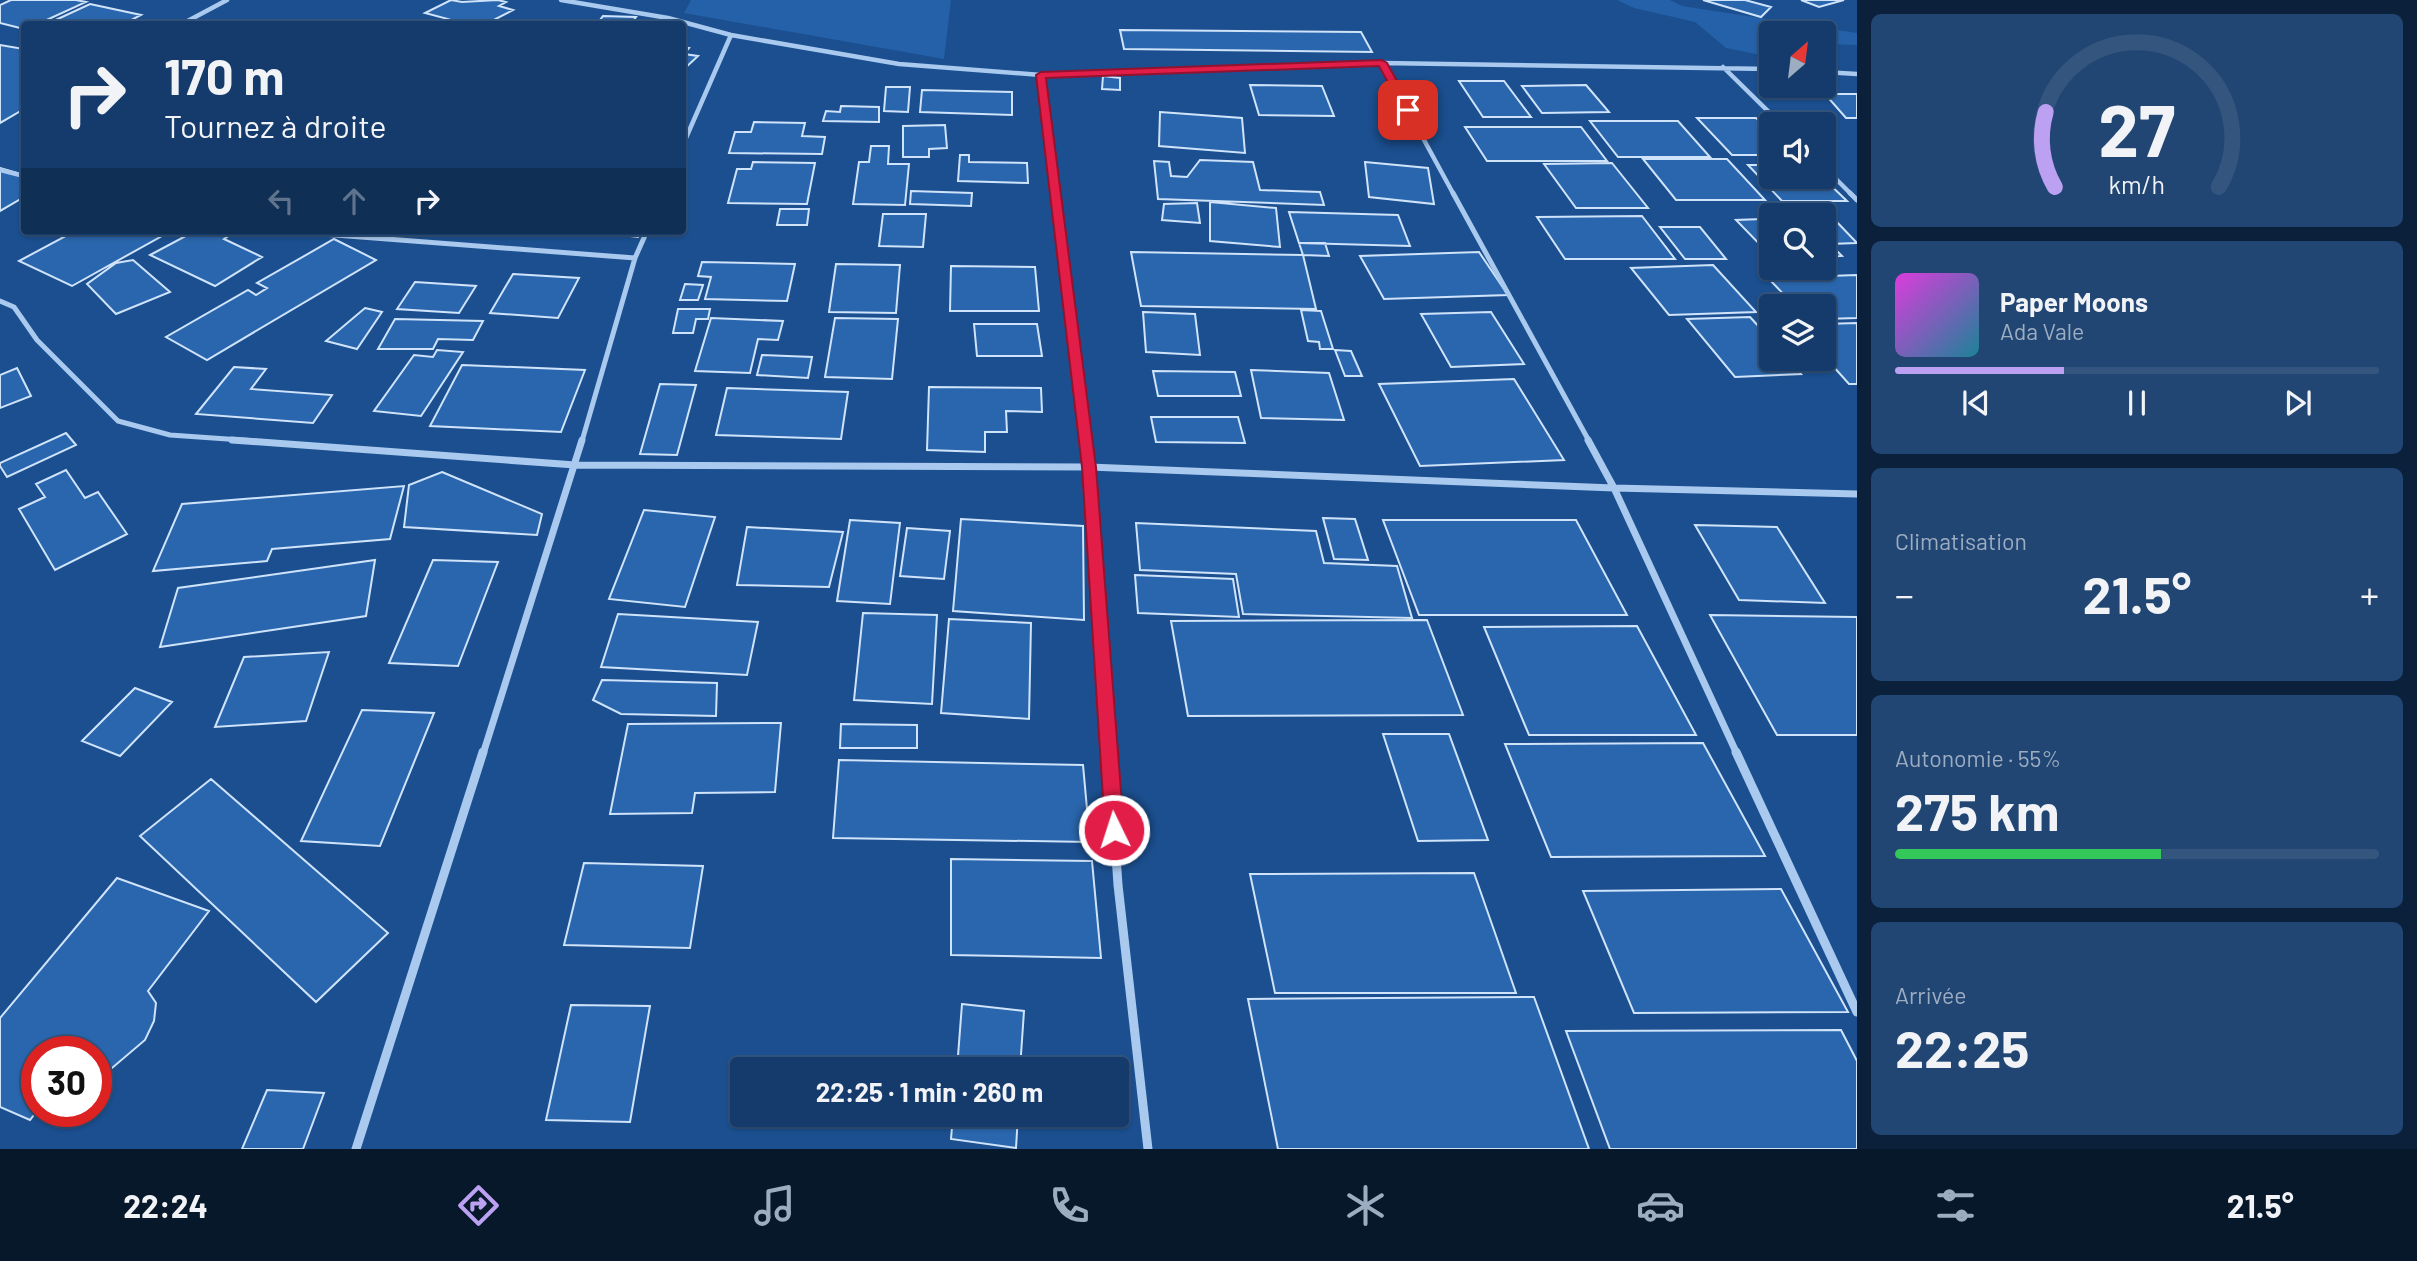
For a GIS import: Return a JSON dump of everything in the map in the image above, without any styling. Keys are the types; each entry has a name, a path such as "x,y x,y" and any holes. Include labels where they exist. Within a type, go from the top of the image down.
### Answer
{"street":[{"path":"188,21 227,0"},
{"path":"561,0 678,21"},
{"path":"686,23 731,36 900,64 1041,75 1382,63 1759,68"},
{"path":"686,138 731,36"},
{"path":"1382,63 1614,488 1857,1012"},
{"path":"1723,67 1769,112"},
{"path":"1836,73 1857,74"},
{"path":"1041,75 1089,467 1118,885 1148,1149"},
{"path":"0,170 21,175"},
{"path":"1836,179 1857,200"},
{"path":"335,235 635,258"},
{"path":"356,1149 575,465 635,258 645,235"},
{"path":"0,301 14,307 37,340 118,421 170,435 575,465 1089,467 1614,488 1857,494"}],"shaded area":[{"path":"691,0 951,0 944,59 684,13"},
{"path":"1617,0 1670,0 1682,6 1779,21 1759,21 1759,55 1726,48 1695,22 1634,8"},
{"path":"1836,30 1857,33 1857,45 1836,44"}],"building":[{"path":"11,0 86,2 45,21 21,21 21,28 0,23 0,5"},
{"path":"451,0 498,0 506,2 499,6 513,10 492,21 445,21 448,19 425,13"},
{"path":"1703,0 1745,0 1771,7 1761,17"},
{"path":"1801,0 1844,0 1819,7"},
{"path":"90,4 141,15 130,21 53,21"},
{"path":"603,16 636,17 633,21 599,21"},
{"path":"1120,30 1361,32 1372,52 1124,49"},
{"path":"0,45 21,48 21,111 0,123"},
{"path":"686,54 698,56 686,67"},
{"path":"1103,76 1120,78 1120,90 1102,89"},
{"path":"1459,81 1504,81 1531,117 1483,117"},
{"path":"1250,85 1322,86 1334,116 1259,115"},
{"path":"1586,85 1609,112 1542,113 1522,86"},
{"path":"886,87 910,87 908,112 884,111"},
{"path":"922,90 1012,92 1012,115 920,112"},
{"path":"1836,94 1857,94 1857,118 1846,118 1828,98 1836,98"},
{"path":"841,106 879,107 879,122 823,121 826,111 840,112"},
{"path":"1160,112 1242,118 1245,153 1159,146"},
{"path":"1697,118 1756,118 1759,121 1759,155 1732,155"},
{"path":"1590,121 1678,121 1710,157 1618,157"},
{"path":"754,122 805,123 802,136 825,137 822,154 729,153 735,132 751,132"},
{"path":"945,125 947,148 929,149 929,157 903,157 903,126"},
{"path":"1465,127 1581,127 1607,161 1487,161"},
{"path":"871,146 889,146 888,164 909,164 905,205 853,204 859,162 869,162"},
{"path":"960,155 969,155 969,162 1027,163 1028,183 958,181"},
{"path":"1643,159 1727,159 1765,200 1676,200"},
{"path":"1200,160 1253,162 1260,190 1320,192 1324,205 1158,199 1154,161 1169,162 1171,176 1187,177"},
{"path":"753,162 815,163 807,204 728,203 737,169 751,169"},
{"path":"1365,162 1428,168 1434,204 1369,197"},
{"path":"1612,163 1648,208 1576,208 1544,164"},
{"path":"1748,165 1759,165 1759,177"},
{"path":"0,168 21,174 21,199 0,211"},
{"path":"1771,189 1834,189 1847,201 1782,201"},
{"path":"911,191 972,193 971,206 910,204"},
{"path":"1210,202 1276,208 1280,247 1210,241"},
{"path":"1197,203 1200,223 1162,220 1164,204"},
{"path":"780,209 809,209 807,225 777,225"},
{"path":"1289,212 1398,215 1410,246 1299,243"},
{"path":"883,214 926,214 923,247 879,246"},
{"path":"1642,216 1675,259 1565,259 1537,217"},
{"path":"1759,219 1759,244 1736,220"},
{"path":"1836,221 1857,243 1836,244"},
{"path":"1660,227 1700,227 1726,259 1685,259"},
{"path":"68,235 164,235 72,286 19,261"},
{"path":"188,235 230,235 224,239 262,257 215,286 150,255"},
{"path":"334,239 376,260 207,360 166,337 248,290 256,295 267,288 257,283"},
{"path":"1299,243 1325,243 1329,256 1303,255"},
{"path":"1131,252 1303,255 1316,309 1141,306"},
{"path":"1479,252 1508,295 1384,299 1360,256"},
{"path":"133,260 170,292 116,314 87,284 116,263"},
{"path":"702,262 795,264 787,301 705,299 711,277 698,276"},
{"path":"836,264 900,265 896,313 829,312"},
{"path":"1713,265 1756,312 1669,315 1631,268"},
{"path":"951,266 1035,267 1039,311 950,311"},
{"path":"513,274 579,278 558,318 490,313"},
{"path":"1857,275 1857,318 1836,319 1836,294 1783,294 1770,280 1836,280 1836,276"},
{"path":"415,282 476,286 459,313 397,309"},
{"path":"685,284 703,285 698,300 680,300"},
{"path":"365,308 382,312 357,349 326,341"},
{"path":"678,309 710,309 708,319 696,319 693,333 673,333"},
{"path":"1301,310 1321,311 1333,349 1320,349 1319,342 1308,341"},
{"path":"1143,312 1195,314 1200,355 1146,352"},
{"path":"1491,312 1524,364 1451,367 1421,314"},
{"path":"1750,317 1759,327 1759,371 1798,371 1801,374 1735,377 1687,319"},
{"path":"711,318 783,321 778,340 758,339 750,373 695,371"},
{"path":"835,318 898,319 892,379 825,377"},
{"path":"395,319 483,321 473,340 438,339 433,349 378,349"},
{"path":"1857,323 1857,384 1849,384 1836,369 1836,324"},
{"path":"974,324 1037,324 1042,356 977,356"},
{"path":"437,350 463,352 421,416 374,411 414,355 433,357"},
{"path":"1335,350 1351,351 1362,376 1345,376"},
{"path":"762,355 812,357 808,378 757,375"},
{"path":"462,365 585,370 561,432 430,426"},
{"path":"234,367 266,369 251,389 332,395 313,423 196,414"},
{"path":"17,368 31,396 0,408 0,375"},
{"path":"1251,370 1329,373 1344,420 1261,418"},
{"path":"1153,371 1235,372 1241,396 1158,396"},
{"path":"1514,379 1564,460 1420,466 1379,384"},
{"path":"660,384 696,385 677,455 640,454"},
{"path":"929,387 1041,388 1042,412 1006,411 1007,432 985,432 985,452 927,450"},
{"path":"727,388 848,392 841,439 716,435"},
{"path":"1151,417 1238,417 1245,443 1156,442"},
{"path":"66,433 76,445 7,477 0,466 0,463"},
{"path":"66,470 85,498 98,492 127,534 55,570 19,509 45,497 36,484"},
{"path":"442,472 542,514 537,535 404,527 409,485"},
{"path":"404,486 390,539 272,549 267,561 153,571 182,504"},
{"path":"644,510 715,517 685,607 609,599"},
{"path":"1323,518 1355,519 1368,560 1334,559"},
{"path":"961,519 1083,526 1084,620 953,611"},
{"path":"850,520 900,523 890,604 837,601"},
{"path":"1383,520 1576,520 1627,615 1419,615"},
{"path":"1136,523 1316,531 1324,563 1397,566 1412,618 1243,614 1236,574 1140,570"},
{"path":"1695,525 1777,527 1825,603 1739,600"},
{"path":"747,527 843,532 829,587 737,585"},
{"path":"907,528 950,531 944,579 900,576"},
{"path":"375,560 366,616 160,647 178,588"},
{"path":"433,560 498,562 458,666 389,663"},
{"path":"1135,575 1233,579 1239,617 1138,613"},
{"path":"863,613 937,615 932,704 854,700"},
{"path":"618,614 758,622 747,675 601,667"},
{"path":"1710,615 1857,617 1857,735 1777,735"},
{"path":"949,619 1031,623 1029,719 941,713"},
{"path":"1427,620 1463,715 1188,716 1171,621"},
{"path":"1637,626 1696,735 1529,735 1484,627"},
{"path":"329,652 306,721 215,727 244,657"},
{"path":"602,680 717,683 716,716 621,714 593,700"},
{"path":"135,688 172,702 120,756 82,741"},
{"path":"362,710 434,713 380,846 301,841"},
{"path":"781,723 775,792 695,793 692,813 610,814 628,724"},
{"path":"841,724 917,725 917,748 840,748"},
{"path":"1383,734 1449,734 1488,840 1418,841"},
{"path":"1703,743 1765,856 1551,857 1505,744"},
{"path":"839,760 1083,765 1090,842 833,838"},
{"path":"211,779 388,933 316,1002 140,836"},
{"path":"951,859 1092,861 1101,958 951,955"},
{"path":"584,863 703,866 690,948 564,945"},
{"path":"1474,873 1516,993 1275,993 1250,874"},
{"path":"117,878 209,911 148,991 156,1003 154,1021 145,1040 112,1068 112,1036 21,1036 21,1116 0,1107 0,1018"},
{"path":"1781,889 1848,1012 1634,1013 1583,891"},
{"path":"1534,997 1589,1149 1278,1149 1248,999"},
{"path":"962,1004 1024,1011 1021,1057 958,1057"},
{"path":"571,1005 650,1006 630,1122 546,1120"},
{"path":"1841,1030 1857,1061 1857,1149 1610,1149 1566,1031"},
{"path":"267,1090 324,1093 303,1149 242,1149"},
{"path":"952,1127 1017,1127 1016,1148 951,1139"}],"route":[{"path":"1114,830 1089,467 1041,75 1382,63 1408,110"}]}
